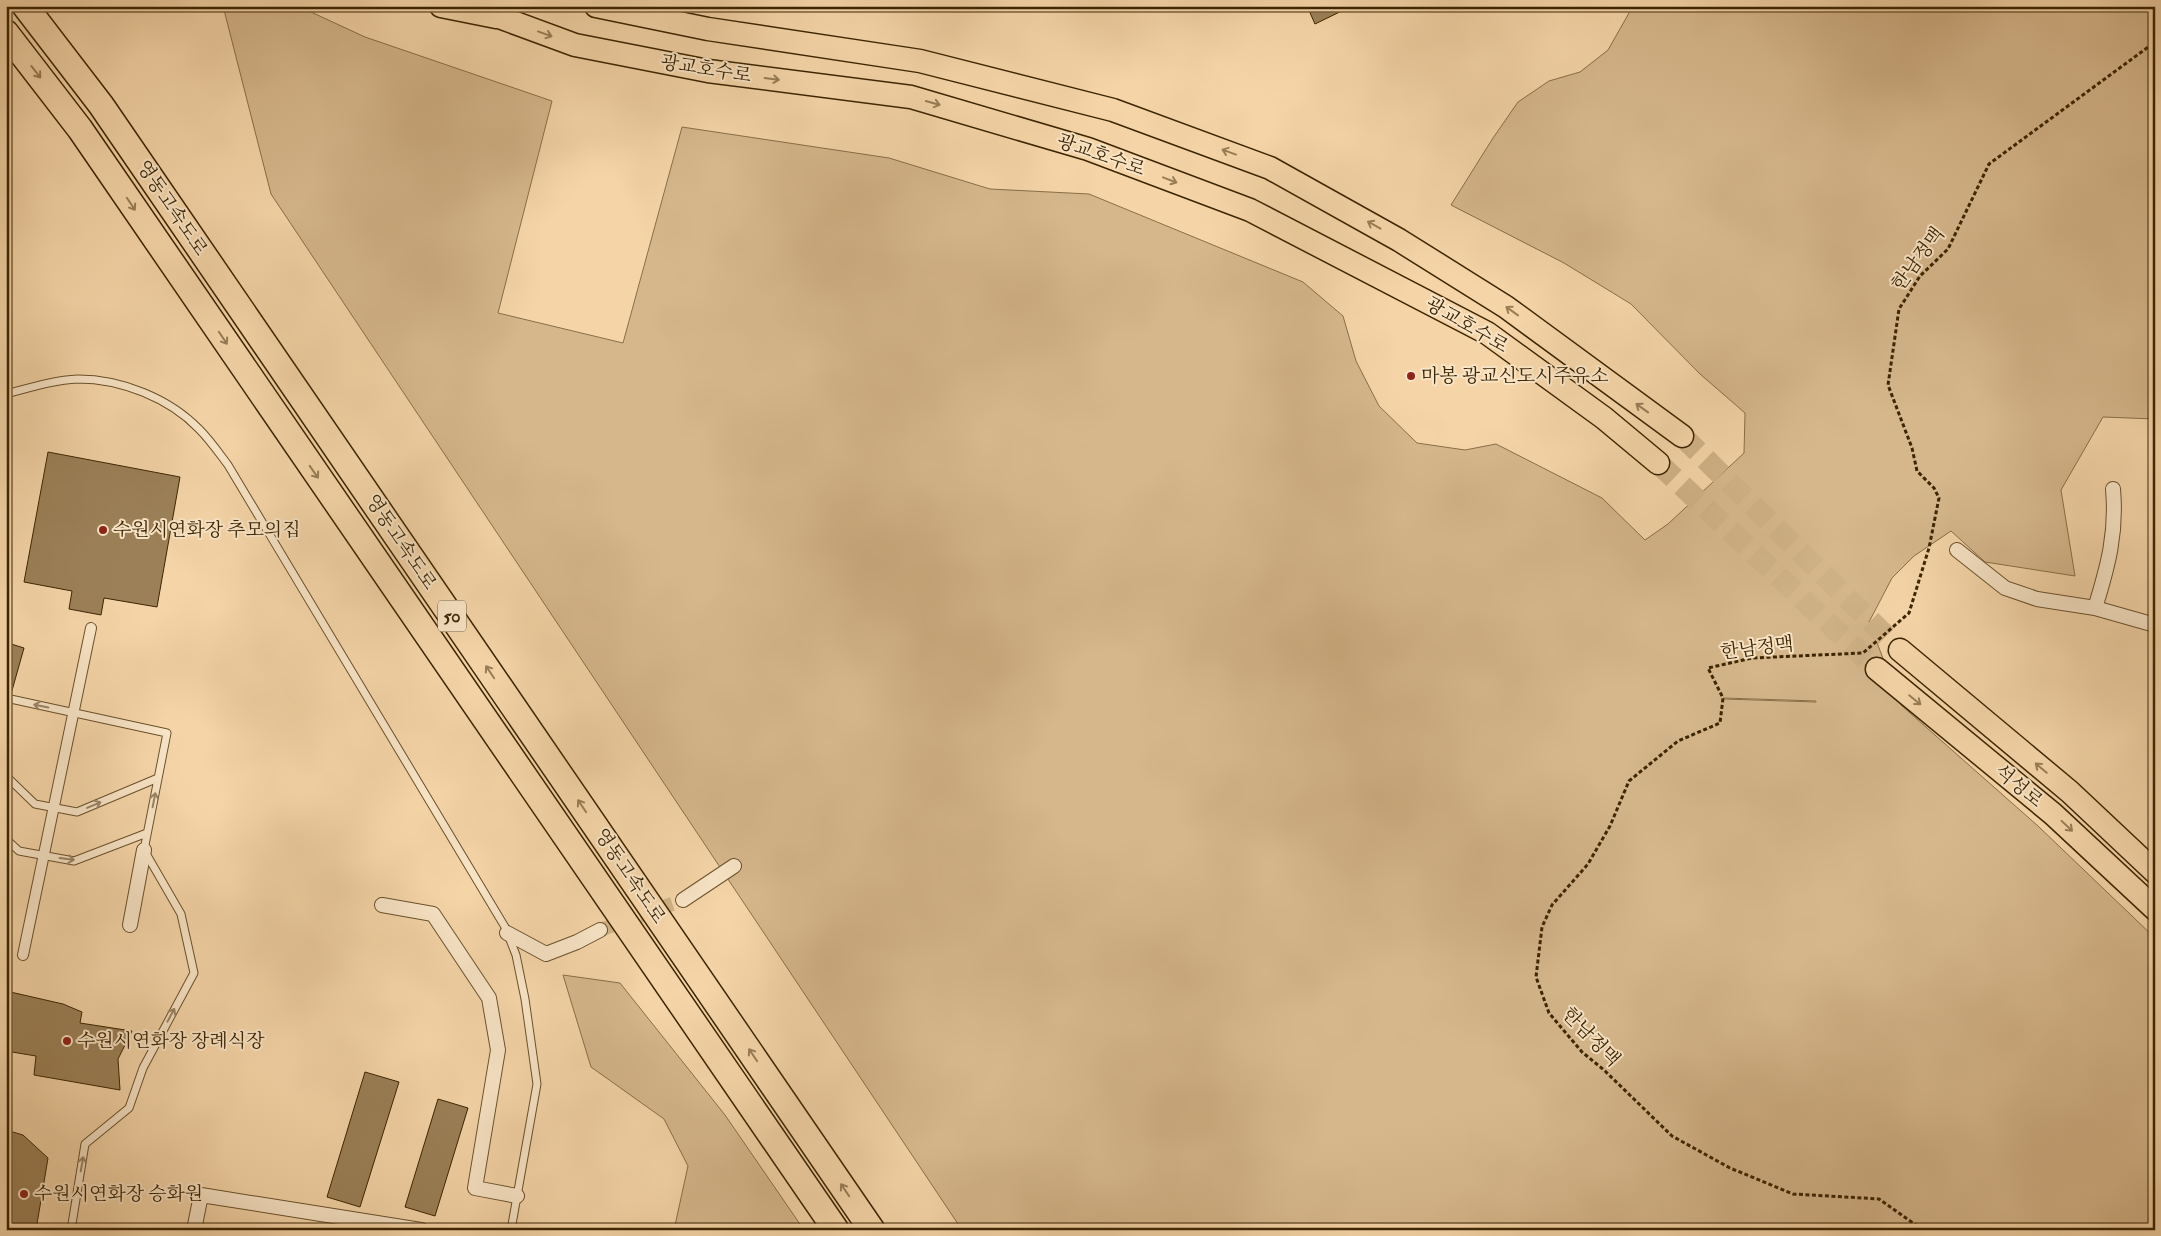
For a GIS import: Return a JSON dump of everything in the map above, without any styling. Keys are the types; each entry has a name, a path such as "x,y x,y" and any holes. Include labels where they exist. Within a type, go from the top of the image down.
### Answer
{"highway":[{"name":"영동고속도로","path":"25,6 101,105 872,1230"},
{"name":"광교호수로","path":"440,6 490,12 575,45 708,71 911,97 1088,149 1250,210 1487,333 1604,418 1658,464"},
{"name":"광교호수로","path":"596,6 708,29 920,61 1113,110 1270,168 1399,240 1506,307 1682,436"},
{"name":"영동고속도로","path":"6,34 80,129 836,1230"},
{"name":"석성로","path":"1900,650 2070,792 2155,872"},
{"name":"석성로","path":"1877,669 2053,814 2155,909"}],"street":[{"path":"2095,608 2114,542 2115,512 2113,489"},
{"path":"1957,550 2005,588 2037,599 2095,608 2155,625"},
{"path":"23,955 92,628"},
{"path":"130,925 144,850"},
{"path":"683,900 734,866"},
{"path":"382,905 433,914 489,998 498,1050 475,1188 517,1196"},
{"path":"507,933 546,954 577,942 600,930"},
{"path":"194,1230 201,1195 422,1230"}],"lane":[{"path":"6,394 39,385 78,379 123,384 164,402 199,428 228,465 507,933 516,955 537,1084 511,1230"},
{"path":"6,698 167,733 144,850 180,914 194,973 143,1068 129,1108 85,1144 71,1230"},
{"path":"6,776 35,804 77,812 158,778"},
{"path":"6,839 19,851 74,861 147,832"}],"path":[{"name":"한남정맥","path":"1923,1230 1878,1199 1793,1194 1730,1168 1672,1136 1604,1070 1582,1052 1549,1013 1536,977 1542,927 1552,905 1588,864 1610,826 1629,781 1678,741 1720,723 1724,698 1708,668 1752,658 1863,653 1909,614 1928,548 1939,498 1934,488 1917,471 1912,448 1888,385 1898,309 1920,276 1948,249 1989,164 2155,42"}],"shaded area":[{"path":"223,6 298,6 365,37 552,101 498,313 623,343 682,127 889,158 990,189 1089,194 1303,282 1343,316 1356,361 1379,406 1417,443 1465,450 1496,444 1602,498 1645,540 1668,524 1744,453 1745,413 1700,374 1631,304 1564,263 1451,205 1518,102 1549,81 1580,72 1608,50 1633,6 2155,6 2155,419 2103,417 2061,490 2075,576 1985,562 1951,531 1914,556 1892,578 1869,622 1901,705 2038,826 2155,938 2155,1230 962,1230 271,194","holes":["1723,698 1816,701 1816,702"]},
{"path":"563,975 620,983 725,1115 804,1230 674,1230 688,1166 664,1119 591,1067"}],"building":[{"path":"1307,6 1352,6 1315,24"},
{"name":"수원시연화장 추모의집","path":"48,452 180,477 157,607 104,598 101,615 69,609 72,591 24,582"},
{"path":"8,643 24,648 11,694 6,693 6,651"},
{"name":"수원시연화장 장례식장","path":"6,991 63,1004 82,1012 80,1023 132,1031 118,1059 120,1090 34,1075 36,1056 6,1051"},
{"path":"365,1072 399,1082 360,1207 327,1197"},
{"path":"438,1099 468,1108 435,1216 405,1207"},
{"name":"수원시연화장 승화원","path":"6,1130 23,1135 48,1158 36,1230 6,1230"}],"tunnel":[{"path":"1682,436 1900,650"},
{"path":"1658,463 1877,669"},
{"path":"600,930 683,900"}],"place":[{"name":"마봉 광교신도시주유소","path":"1411,376"},
{"name":"수원시연화장 추모의집","path":"103,530"},
{"name":"수원시연화장 장례식장","path":"67,1041"},
{"name":"수원시연화장 승화원","path":"24,1194"}]}
